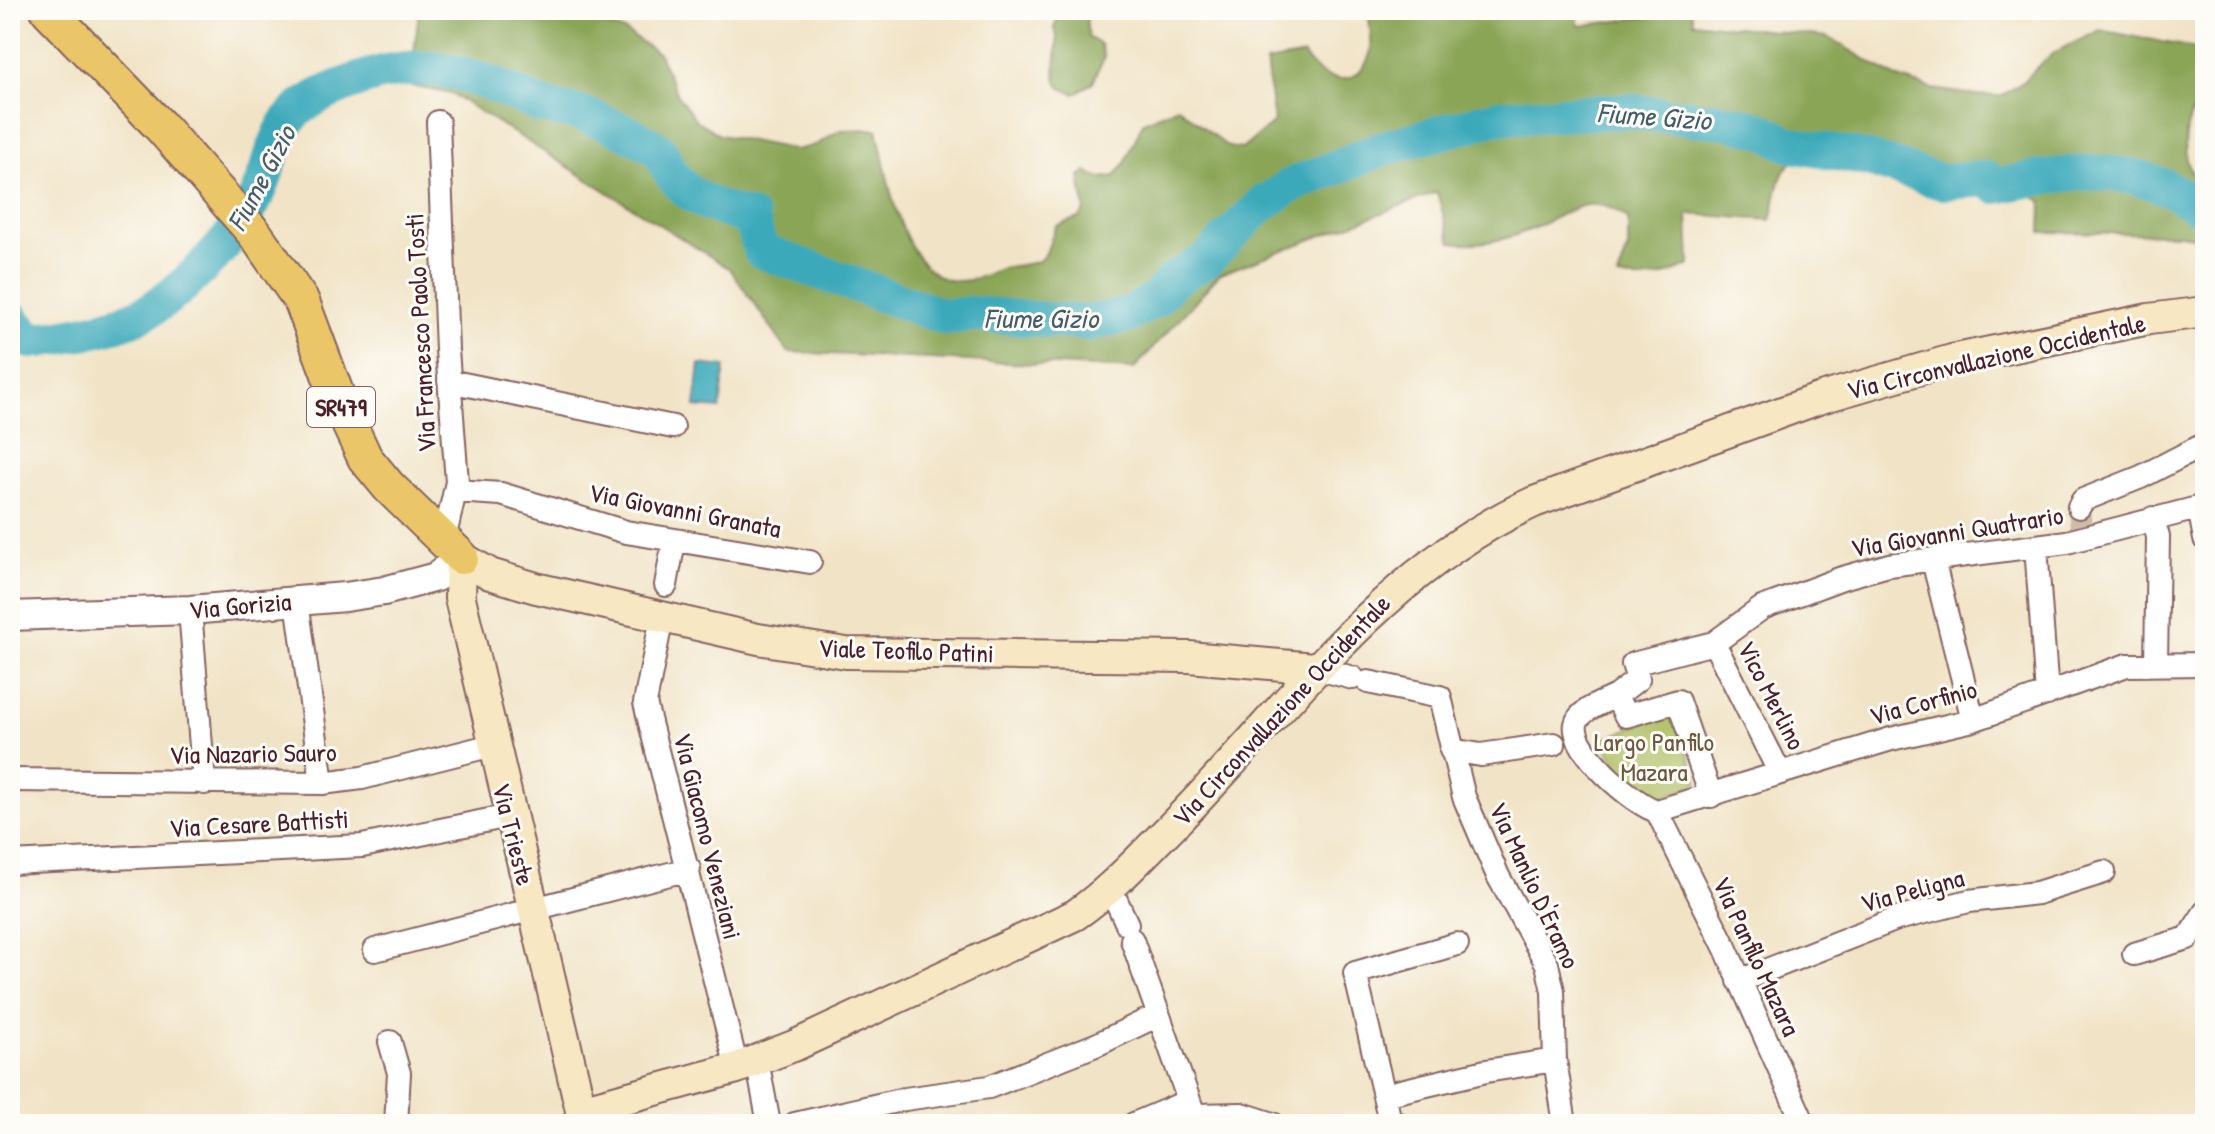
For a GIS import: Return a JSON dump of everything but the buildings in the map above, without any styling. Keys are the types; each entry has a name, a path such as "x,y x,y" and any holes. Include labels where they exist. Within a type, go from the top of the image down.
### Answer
{"main road":[{"name":"SR479","path":"58,13 255,234 302,302 342,409 365,458 389,487 453,548"},
{"name":"Via Circonvallazione Occidentale","path":"580,1117 747,1064 1075,915 1110,887 1196,802 1315,668 1398,587 1489,523 1534,502 1821,398 1952,360 2149,319 2205,312"},
{"name":"Viale Teofilo Patini","path":"453,548 476,568 505,580 662,617 846,653 1189,657 1315,668"},
{"name":"Via Trieste","path":"453,548 460,598 580,1117"}],"street":[{"name":"Via Francesco Paolo Tosti","path":"438,122 456,491 453,548"},
{"path":"449,381 673,427"},
{"path":"2081,524 2083,500 2141,477 2205,444"},
{"name":"Via Giovanni Granata","path":"456,491 501,494 626,532 810,562"},
{"path":"2202,506 2205,539"},
{"name":"Via Giovanni Quatrario","path":"1616,696 1638,679 1633,664 1714,643 1762,608 1842,578 1889,565 2036,547 2081,524 2153,518 2202,506"},
{"path":"2153,518 2158,537 2156,664"},
{"path":"666,585 674,541"},
{"path":"2036,547 2047,694"},
{"name":"Via Gorizia","path":"10,616 190,610 358,595 436,577 453,548"},
{"path":"1933,560 1973,720"},
{"path":"297,601 322,783"},
{"path":"190,610 204,783"},
{"name":"Via Giacomo Veneziani","path":"662,617 645,703 689,869 747,1064 769,1124"},
{"name":"Vico Merlino","path":"1714,643 1780,773"},
{"name":"Via Corfinio","path":"1657,811 1891,739 1973,720 2127,665 2205,664"},
{"name":"Via Manlio D'Eramo","path":"1315,668 1440,697 1464,797 1498,876 1547,964 1553,991 1555,1060 1565,1124"},
{"path":"1566,742 1580,715 1616,696 1626,716 1678,701 1711,796"},
{"path":"1451,750 1481,755 1566,742"},
{"path":"1566,742 1637,803 1657,811"},
{"name":"Via Nazario Sauro","path":"10,780 322,783 362,778 493,745"},
{"name":"Via Panfilo Mazara","path":"1657,811 1804,1124"},
{"name":"Via Cesare Battisti","path":"10,863 362,846 509,816"},
{"path":"375,950 689,869"},
{"name":"Via Peligna","path":"1739,981 1897,919 1969,901 2037,893 2104,872"},
{"path":"1110,887 1130,932 1197,1115 1242,1114 1273,1124"},
{"path":"2134,954 2188,938 2205,912"},
{"path":"1399,1124 1390,1121 1355,973 1457,944"},
{"path":"795,1124 905,1099 989,1087 1098,1044 1158,1015"},
{"path":"390,1042 399,1073 396,1124"},
{"path":"1384,1095 1486,1071 1555,1060"},
{"path":"1134,1124 1191,1105"}],"green space":[{"path":"419,10 558,10 625,31 659,54 677,95 696,120 720,135 796,150 816,145 840,130 877,129 892,196 910,244 922,263 938,276 957,281 1039,261 1046,253 1056,226 1079,218 1085,211 1080,176 1087,172 1100,178 1115,176 1125,163 1143,122 1178,107 1228,147 1242,149 1274,122 1266,62 1304,55 1311,65 1329,77 1348,78 1357,74 1371,49 1369,10 1479,10 1530,14 1542,10 1575,10 1579,26 1661,15 1667,10 1691,10 1693,22 1828,37 1895,77 1933,89 1975,95 2001,96 2020,84 2053,53 2100,30 2205,50 2205,96 2191,115 2186,155 2196,178 2205,186 2205,238 2180,234 2041,232 2042,201 2022,191 1965,194 1844,160 1831,162 1801,158 1792,162 1781,178 1771,220 1688,214 1690,265 1655,277 1618,277 1628,248 1628,219 1610,208 1583,206 1536,227 1488,242 1451,242 1437,192 1220,274 1134,369 788,352 730,269 452,94 410,86"},
{"path":"1067,10 1086,14 1088,37 1100,44 1104,57 1093,82 1075,94 1061,88 1055,74 1057,35 1054,27 1060,13"},
{"name":"Largo Panfilo Mazara","path":"1674,710 1698,783 1657,800 1623,775 1602,740"}],"water":[{"path":"700,364 725,367 720,409 695,407"}],"waterway":[{"name":"Fiume Gizio","path":"10,316 31,341 103,328 144,313 182,287 233,232 256,197 281,133 297,112 326,93 368,77 418,68 440,70 486,82 543,106 579,113 624,131 661,152 676,179 696,197 751,218 761,251 945,317 972,314 1088,323 1129,315 1156,299 1173,280 1205,261 1261,205 1290,186 1384,148 1497,117 1623,111 1726,121 1762,130 1788,144 1869,159 1942,182 1988,179 1997,186 2083,173 2126,175 2168,188 2205,210"}],"tunnel":[{"path":"2079,507 2081,527"}]}
